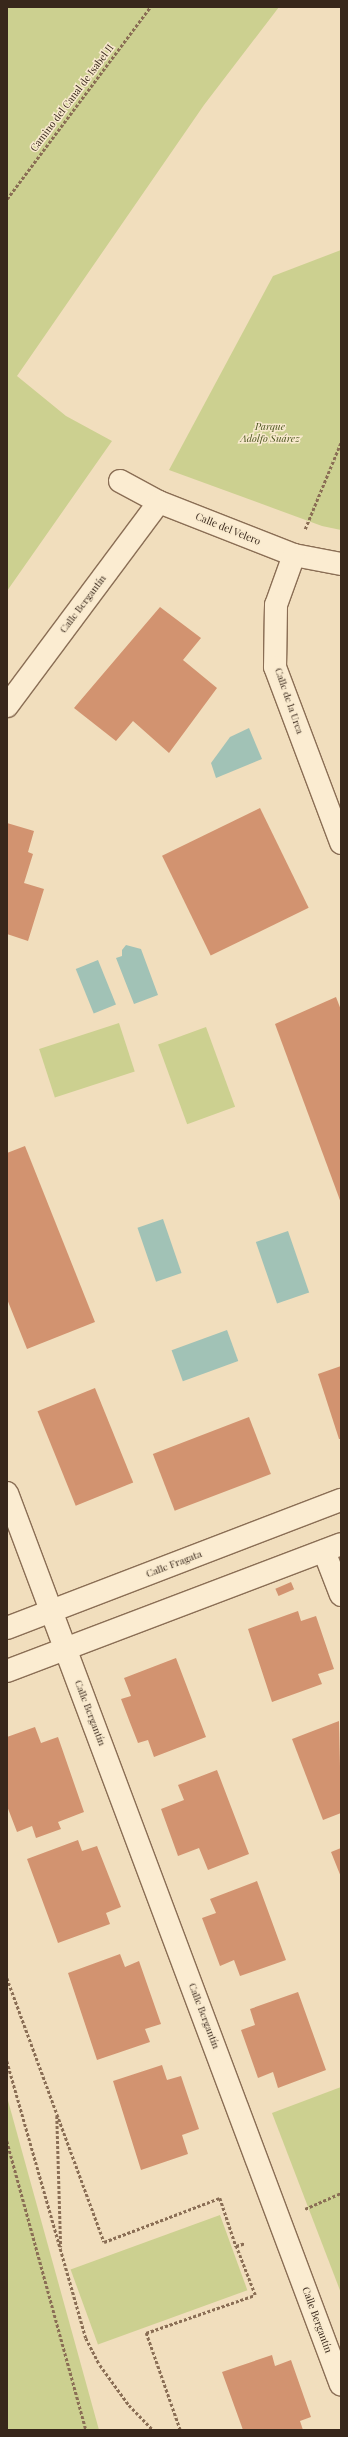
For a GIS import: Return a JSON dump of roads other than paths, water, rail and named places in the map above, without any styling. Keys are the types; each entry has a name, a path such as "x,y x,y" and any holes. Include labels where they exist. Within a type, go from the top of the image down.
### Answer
{"street":[{"name":"Calle del Velero","path":"120,481 159,502 294,555 341,564"},
{"name":"Calle Bergantín","path":"7,706 159,502"},
{"name":"Calle de la Urca","path":"294,555 276,605 275,667 341,843"},
{"path":"7,1494 51,1611"},
{"name":"Calle Fragata","path":"7,1628 341,1500"},
{"path":"7,1671 333,1548 341,1595"},
{"name":"Calle Bergantín","path":"51,1611 341,2385"}],"water":[{"path":"249,728 262,759 216,778 211,763 230,737"},
{"path":"126,945 141,949 158,995 134,1004 116,958 122,956 122,950"},
{"path":"98,960 116,1005 94,1013 76,969"},
{"path":"163,1219 182,1273 156,1282 137,1228"},
{"path":"288,1231 309,1292 277,1304 256,1242"},
{"path":"227,1330 238,1361 183,1381 172,1350"}],"park label":[{"name":"Parque Adolfo Suárez","path":"270,432"}]}
